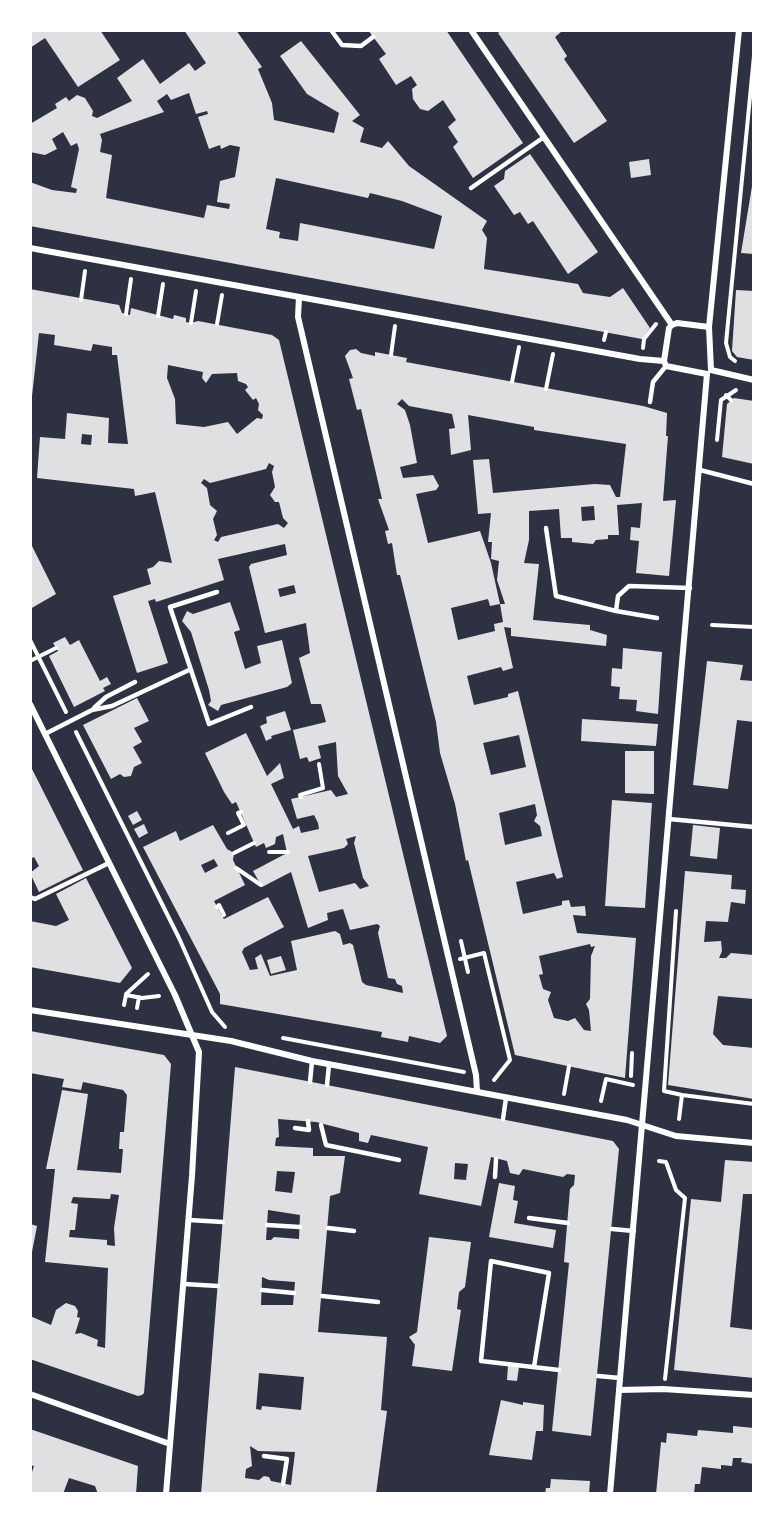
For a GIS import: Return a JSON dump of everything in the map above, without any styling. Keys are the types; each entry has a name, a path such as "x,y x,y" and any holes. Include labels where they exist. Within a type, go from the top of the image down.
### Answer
{"street":[{"path":"471,30 672,325"},
{"path":"610,1494 709,372 712,330 709,327 738,30"},
{"path":"30,248 754,380"},
{"path":"299,297 298,317 476,1075 477,1091"},
{"path":"665,363 669,328 672,325 677,323 709,327"},
{"path":"30,704 109,862 193,1036 198,1052 199,1070 189,1220 166,1494"},
{"path":"30,1010 231,1041 329,1065 477,1091 642,1124 676,1136 754,1143"},
{"path":"619,1390 663,1389 754,1395"},
{"path":"30,1394 170,1444"}],"lane":[{"path":"331,30 342,45 361,46 373,37"},
{"path":"471,188 544,137"},
{"path":"650,402 653,382 665,363"},
{"path":"700,470 754,484"},
{"path":"546,528 556,596 616,611 657,618"},
{"path":"616,611 618,596 629,586 690,588"},
{"path":"217,592 170,607 209,724 251,707"},
{"path":"92,710 112,706 189,669"},
{"path":"45,734 92,710 106,697 135,682"},
{"path":"669,819 754,827"},
{"path":"30,897 35,899 109,862"},
{"path":"310,1082 312,1061"},
{"path":"327,1085 329,1065"},
{"path":"503,1119 506,1098"},
{"path":"295,1128 309,1130 308,1121"},
{"path":"321,1125 326,1145 399,1160"},
{"path":"495,1178 496,1159"},
{"path":"529,1218 568,1223"},
{"path":"189,1220 223,1222"},
{"path":"267,1225 300,1227"},
{"path":"328,1228 354,1231"},
{"path":"612,1228 635,1231"},
{"path":"534,1367 549,1273 490,1261 482,1361 559,1370"},
{"path":"184,1284 218,1286"},
{"path":"262,1290 294,1293"},
{"path":"322,1296 378,1302"},
{"path":"598,1376 620,1378"},
{"path":"264,1456 287,1459 283,1484"}],"path":[{"path":"738,363 726,343 754,56"},
{"path":"81,300 87,258"},
{"path":"126,314 133,267"},
{"path":"158,316 165,273"},
{"path":"190,323 199,279"},
{"path":"217,324 224,283"},
{"path":"391,355 397,315"},
{"path":"644,339 651,329"},
{"path":"512,382 521,337"},
{"path":"546,388 555,344"},
{"path":"717,442 721,400 736,390 745,392"},
{"path":"726,395 731,400"},
{"path":"712,625 754,627"},
{"path":"30,640 156,891 212,1012 225,1027 232,1028"},
{"path":"30,661 56,648"},
{"path":"301,797 323,788 319,764"},
{"path":"228,833 244,825 238,813 241,812"},
{"path":"234,853 254,843"},
{"path":"269,852 288,852"},
{"path":"236,868 261,885"},
{"path":"156,891 163,888"},
{"path":"664,1090 676,903"},
{"path":"217,907 219,905 224,915"},
{"path":"449,961 484,953 510,1060 494,1080"},
{"path":"123,1005 126,995 148,974"},
{"path":"126,995 159,996"},
{"path":"137,1008 139,997"},
{"path":"278,1037 506,1082"},
{"path":"630,1091 632,1053"},
{"path":"564,1094 569,1066"},
{"path":"602,1101 606,1079 682,1095 754,1104"},
{"path":"552,1091 573,1096"},
{"path":"679,1119 682,1095"},
{"path":"592,1099 612,1103"},
{"path":"659,1161 666,1162 676,1190 685,1198 664,1383"}],"building":[{"path":"30,30 100,30 120,60 78,87 45,38 30,48"},
{"path":"184,30 236,30 262,67 258,69 272,103 274,120 334,133 339,113 307,94 280,56 301,41 360,115 352,121 364,128 360,142 382,148 388,141 409,166 487,221 482,230 487,238 484,269 578,284 583,293 610,297 623,288 650,328 642,339 30,226 30,182 52,190 76,193 77,189 71,187 79,149 77,143 71,146 63,132 52,139 57,149 45,155 30,152 30,124 57,108 55,104 66,97 69,101 77,95 85,98 93,111 92,116 97,118 132,101 117,78 143,59 160,84 189,63 195,71 206,63","holes":["189,93 196,114 207,111 208,114 198,117 209,149 220,145 221,149 230,145 240,147 235,177 220,181 217,202 230,204 229,209 207,205 204,218 106,198 112,155 100,152 102,140 100,134 164,112 157,101 167,94 171,100","276,178 368,198 370,193 402,201 442,216 434,249 300,223 298,241 279,238 280,232 266,229"]},
{"path":"368,30 446,30 523,143 473,178 453,147 458,142 448,127 456,120 443,100 428,111 420,109 413,99 412,89 417,85 411,76 396,85 379,59 386,54"},
{"path":"503,30 559,30 561,32 555,37 567,56 564,59 607,121 574,143 498,33"},
{"path":"530,154 598,252 568,274 533,221 528,224 520,212 514,215 494,186 504,179 505,171"},
{"path":"649,159 651,175 631,178 629,162"},
{"path":"754,180 754,254 741,253"},
{"path":"30,289 119,305 122,313 130,315 131,308 173,319 174,315 186,318 186,322 198,321 272,335 279,340 447,1036 440,1043 409,1036 408,1042 381,1037 382,1032 220,1004 220,994 143,847 176,831 180,841 213,825 227,849 234,853 233,860 245,885 214,901 224,919 268,897 284,927 244,948 242,952 250,970 258,969 255,958 261,954 270,976 297,970 291,941 335,931 340,934 343,945 350,943 353,945 362,982 366,985 403,993 402,986 397,984 395,979 388,978 378,933 380,926 377,924 350,930 343,909 327,913 328,920 308,928 291,872 262,887 253,871 287,853 283,834 276,837 275,844 266,848 264,843 256,847 236,802 232,804 224,792 205,753 246,733 267,776 280,763 284,778 271,784 293,829 299,826 301,833 319,829 318,823 314,815 297,819 291,799 331,790 336,797 348,794 338,776 336,742 318,746 321,758 309,762 307,757 300,759 293,730 326,722 321,704 311,704 299,658 310,653 306,623 265,633 249,567 251,564 287,555 285,544 218,559 224,580 156,602 155,599 148,601 168,663 137,673 113,596 151,584 147,569 159,561 172,563 155,492 135,496 134,489 37,478 40,437 65,439 67,413 109,418 108,443 128,444 117,355 112,355 112,347 93,344 91,351 54,345 55,335 39,333 30,414","holes":["168,365 203,372 202,378 206,383 212,374 237,373 238,381 246,384 248,387 245,390 253,400 256,398 259,404 258,410 263,415 262,419 257,418 237,434 228,422 204,427 176,424 175,399 167,378","82,434 92,435 91,445 81,444","269,463 274,466 272,472 275,487 270,495 275,502 279,502 283,518 288,523 284,528 278,524 221,537 218,542 214,540 217,535 213,519 217,511 210,505 207,488 201,483 204,479 210,483 266,469","294,585 296,593 280,597 278,589","356,836 354,843 363,878 369,886 360,889 355,883 319,892 308,856 344,848 348,844 346,839","214,859 218,866 205,873 201,865"]},
{"path":"736,290 754,291 754,360 737,357 732,351"},
{"path":"356,349 361,353 375,356 375,352 407,358 406,362 643,406 667,413 666,436 668,436 663,501 676,500 669,576 636,573 639,541 630,540 631,527 640,528 642,503 617,505 619,535 608,535 608,539 596,540 593,544 572,542 572,538 561,538 559,509 529,511 529,540 524,563 539,564 533,620 590,625 590,630 607,635 606,646 511,636 511,628 504,627 513,668 503,671 501,667 467,676 474,705 508,697 508,694 518,691 563,877 557,879 554,873 516,882 523,914 562,905 562,901 569,900 571,907 585,906 586,916 573,915 577,933 636,938 625,1078 515,1055 468,860 466,861 455,804 440,753 436,722 400,575 397,575 392,543 388,544 385,531 389,530 378,499 382,499 361,409 357,410 349,379 353,378 345,356 350,350","holes":["402,399 409,406 452,414 455,428 449,429 451,455 471,450 468,415 534,427 534,430 626,444 620,497 616,497 610,485 595,484 493,493 489,459 473,460 478,514 491,513 488,542 492,542 491,559 499,561 497,580 505,604 500,604 491,563 480,531 428,543 416,494 436,490 439,486 433,475 403,478 400,467 417,463 405,410 397,404","594,506 595,520 582,521 581,507","488,599 490,606 500,604 503,622 494,624 495,631 458,640 451,608","519,735 526,767 491,775 483,743","535,804 537,815 534,821 540,826 542,836 505,845 499,813","590,944 591,947 595,946 591,956 590,999 586,1004 589,1010 591,1031 584,1030 575,1018 568,1021 554,1018 548,1000 551,992 543,989 539,975 543,974 539,956"]},
{"path":"734,398 754,401 754,464 722,457 727,404"},
{"path":"30,542 56,594 30,609"},
{"path":"230,602 240,630 234,632 245,669 261,663 257,646 282,640 292,683 287,687 221,705 218,711 208,705 211,701 209,690 191,632 182,621 187,611 193,614"},
{"path":"65,637 70,645 79,640 100,681 107,677 111,684 103,688 105,691 74,707 49,656 58,651 53,643"},
{"path":"623,648 662,652 658,714 636,711 637,700 619,699 620,687 611,686 612,668 622,669"},
{"path":"707,661 743,665 740,680 754,681 754,722 737,720 728,789 693,785"},
{"path":"137,698 149,721 134,728 142,742 133,747 142,763 134,767 131,776 124,777 120,774 111,779 83,725"},
{"path":"285,711 291,730 271,736 272,738 266,741 260,726 267,723 266,717"},
{"path":"582,719 658,724 656,746 581,741"},
{"path":"625,751 654,751 654,794 625,793"},
{"path":"30,765 83,870 39,892 30,873 39,866 34,857 30,859"},
{"path":"612,800 652,803 645,908 605,906"},
{"path":"137,811 142,820 133,825 128,816"},
{"path":"144,824 148,833 139,838 134,829"},
{"path":"693,825 720,828 717,859 690,856"},
{"path":"685,871 732,875 731,889 746,890 745,904 731,902 728,922 706,921 704,942 721,941 722,951 719,958 726,958 731,953 754,955 754,999 718,996 713,1034 723,1045 754,1048 754,1099 668,1085"},
{"path":"86,878 132,968 120,983 30,967 30,921 56,926 69,920 56,894"},
{"path":"281,956 286,970 271,974 267,960"},
{"path":"30,1031 164,1055 171,1064 144,1393 142,1395 138,1396 30,1359 30,1316 51,1325 56,1310 66,1303 75,1306 78,1311 77,1317 80,1318 75,1334 81,1333 98,1340 97,1346 105,1348 108,1268 45,1262 55,1169 46,1169 62,1090 88,1094 77,1170 121,1173 123,1149 119,1149 120,1132 124,1132 127,1095 123,1090 83,1082 81,1090 62,1087 64,1079 30,1073","holes":["111,1194 119,1195 114,1228 115,1246 107,1245 107,1240 69,1237 70,1230 75,1230 78,1204 71,1203 73,1197 110,1199"]},
{"path":"235,1067 613,1141 619,1149 591,1436 552,1431 569,1263 564,1262 570,1189 574,1185 575,1175 567,1174 563,1177 523,1169 519,1175 510,1173 507,1161 491,1157 481,1206 419,1194 428,1147 371,1135 368,1143 359,1141 359,1133 316,1122 278,1119 279,1137 276,1138 275,1146 313,1148 313,1156 345,1156 340,1193 330,1196 318,1332 387,1337 381,1410 387,1411 376,1494 201,1494","holes":["455,1163 468,1164 466,1180 454,1179","277,1171 295,1172 292,1193 275,1191","268,1210 300,1215 299,1239 274,1237 266,1240","262,1277 269,1280 295,1282 293,1305 261,1305","259,1373 304,1377 301,1410 262,1406 261,1410 256,1409","250,1446 258,1451 295,1452 291,1485 271,1481 269,1477 264,1476 259,1480 245,1478 246,1469 252,1466"]},
{"path":"725,1160 754,1162 754,1194 743,1194 730,1327 754,1330 754,1378 674,1370 691,1199 721,1202"},
{"path":"499,1183 515,1186 513,1200 518,1201 514,1223 556,1230 553,1248 489,1237"},
{"path":"30,1224 37,1226 31,1257 30,1256"},
{"path":"429,1237 471,1242 465,1287 459,1292 457,1309 461,1310 452,1371 412,1366 415,1345 409,1337 417,1332"},
{"path":"508,1366 519,1367 517,1381 507,1380"},
{"path":"501,1400 523,1405 523,1402 544,1405 543,1431 536,1431 532,1460 489,1455"},
{"path":"733,1426 754,1428 754,1464 741,1462 742,1458 733,1458 732,1466 721,1465 721,1469 702,1467 700,1484 695,1484 694,1494 656,1494 661,1442 666,1443 667,1433 697,1436 698,1430 733,1433"},
{"path":"30,1429 138,1466 136,1494 98,1494 95,1486 69,1478 63,1494 30,1494 30,1478 34,1466 30,1465"},
{"path":"551,1479 590,1481 589,1494 545,1494 546,1488 550,1488"}]}
